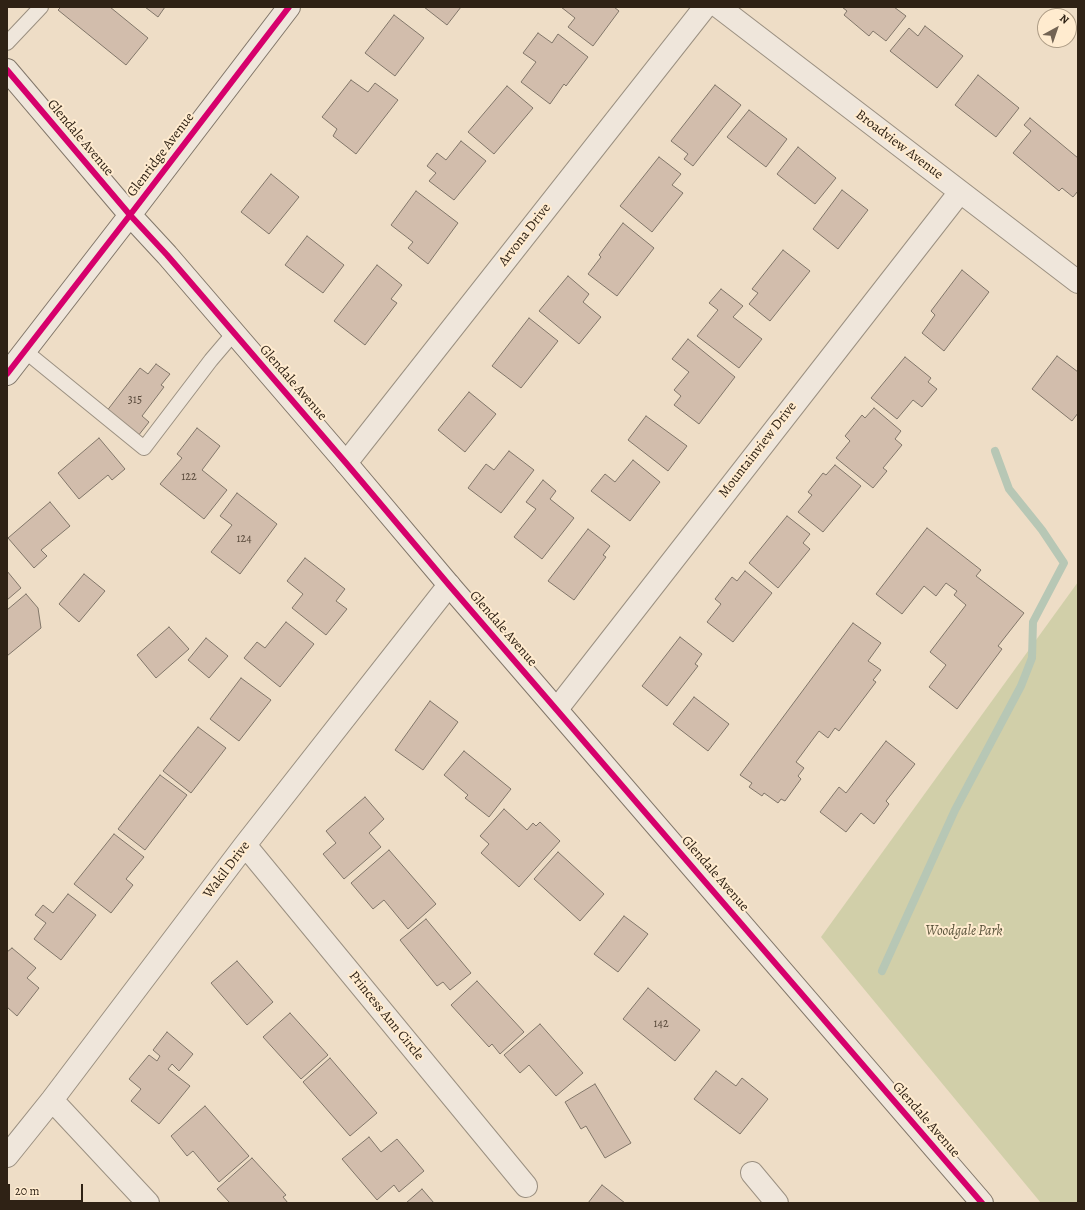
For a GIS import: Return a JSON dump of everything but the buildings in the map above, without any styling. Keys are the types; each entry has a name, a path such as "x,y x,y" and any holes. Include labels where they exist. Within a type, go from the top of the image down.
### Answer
{"street":[{"name":"Glenridge Avenue","path":"7,374 130,216 289,7"},
{"name":"Arvona Drive","path":"346,462 705,7"},
{"name":"Broadview Avenue","path":"719,7 1078,282"},
{"name":"Glendale Avenue","path":"7,70 130,216 167,255 346,462 449,585 982,1203"},
{"name":"Mountainview Drive","path":"557,709 960,192"},
{"name":"Wakil Drive","path":"7,1156 52,1100 245,845 449,585"},
{"name":"Princess Ann Circle","path":"245,845 526,1186"},
{"path":"52,1100 148,1203"},
{"path":"752,1173 777,1203"}],"lane":[{"path":"7,43 41,7"},
{"path":"25,351 144,448 211,360 234,333"}],"green space":[{"name":"Woodgale Park","path":"1078,582 1078,1203 1041,1203 821,937"}],"waterway":[{"path":"882,971 955,810 1021,686 1032,658 1033,622 1064,563 1042,530 1009,489 995,451"}],"cycle path":[{"path":"7,374 289,7"},
{"path":"7,70 130,215 167,255 449,585 982,1203"}]}
